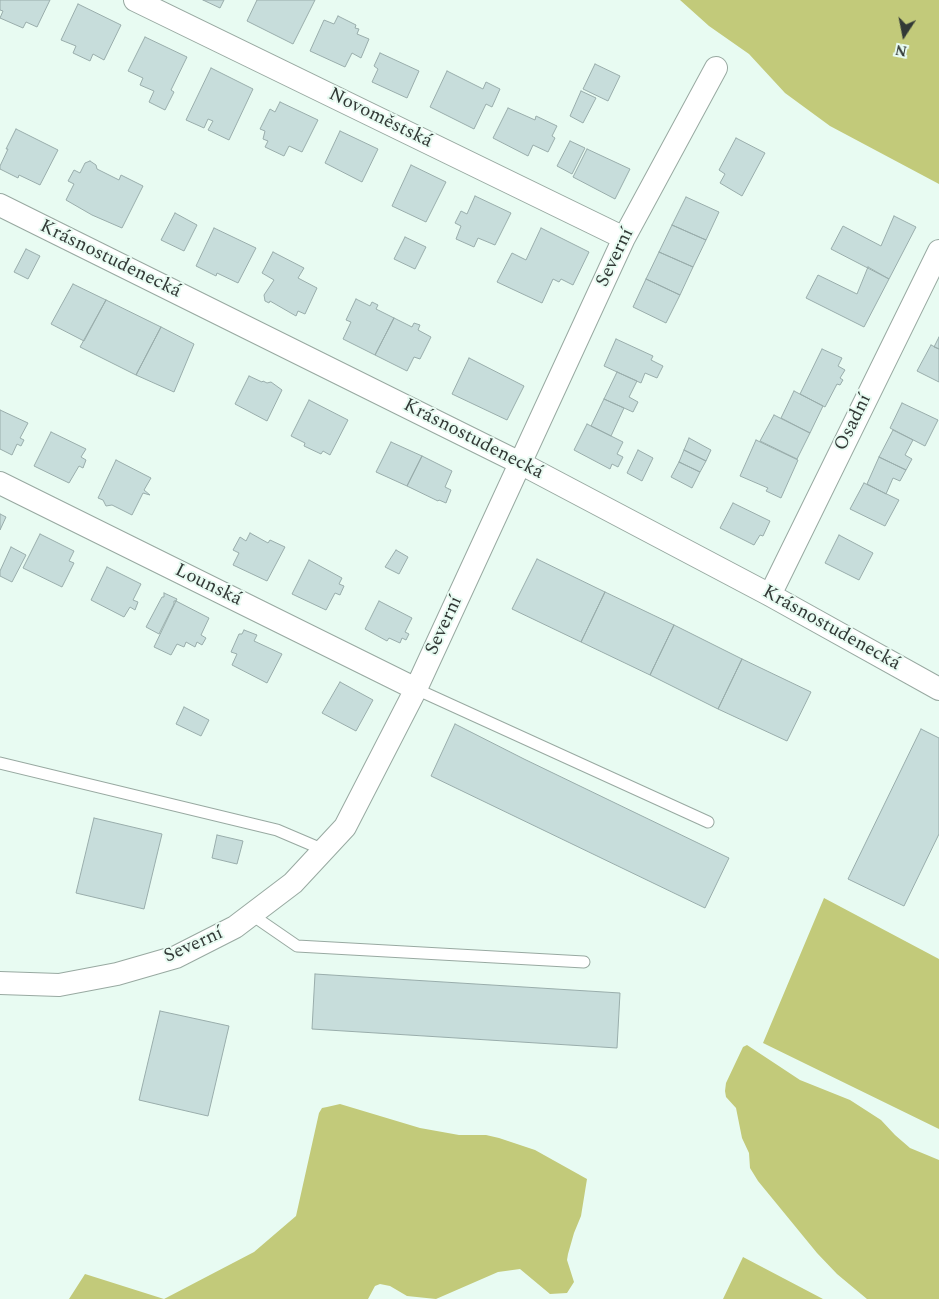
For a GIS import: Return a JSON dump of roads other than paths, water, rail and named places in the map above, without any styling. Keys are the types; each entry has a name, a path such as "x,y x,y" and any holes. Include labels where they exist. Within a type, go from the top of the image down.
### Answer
{"street":[{"name":"Novoměstská","path":"135,0 624,238"},
{"name":"Severní","path":"0,983 58,985 117,974 176,957 235,927 252,915 293,883 344,827 416,689 624,238 716,68"},
{"name":"Krásnostudenecká","path":"0,205 520,463 770,595 939,689"},
{"name":"Osadní","path":"770,595 939,251"},
{"name":"Lounská","path":"0,483 416,689"}],"lane":[{"path":"416,689 708,822"},
{"path":"0,763 278,830 324,850"},
{"path":"252,915 297,946 584,962"}]}
